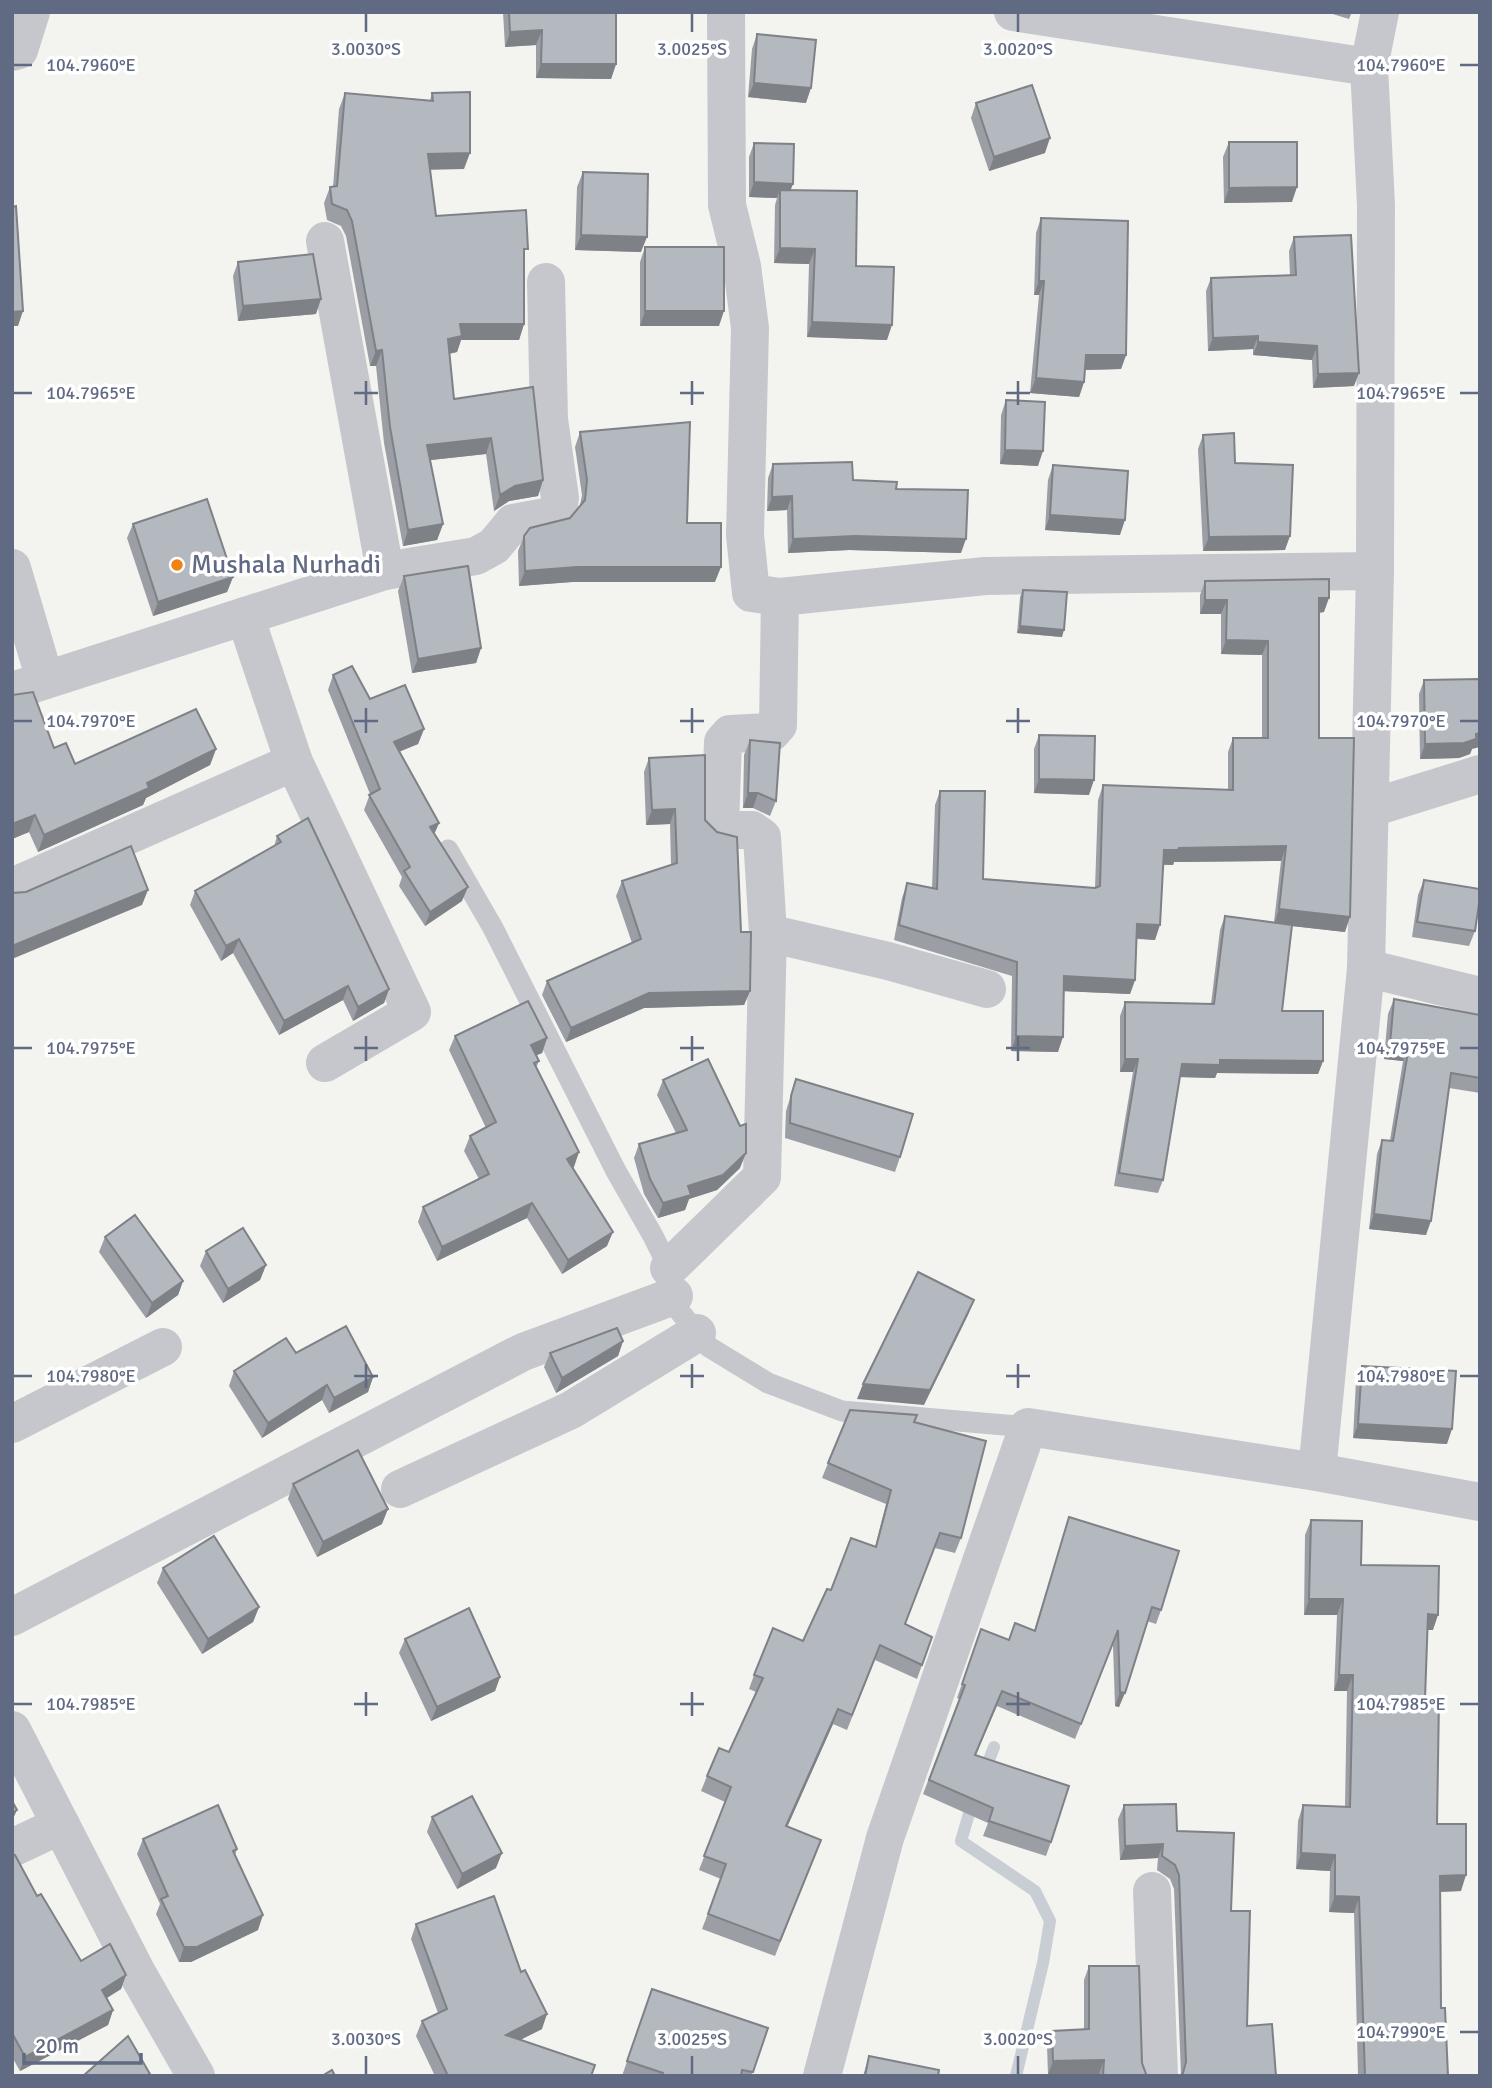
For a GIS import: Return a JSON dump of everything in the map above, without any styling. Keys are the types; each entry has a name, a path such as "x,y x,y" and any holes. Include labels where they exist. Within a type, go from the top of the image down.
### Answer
{"street":[{"path":"12,52 19,50 31,12"},
{"path":"726,12 727,205 742,267 750,328 745,535 747,580 751,593 780,597 985,576 1375,570"},
{"path":"1013,12 1369,66"},
{"path":"1317,1472 1366,968 1375,570 1376,205 1369,66 1380,12"},
{"path":"325,241 385,571"},
{"path":"12,568 29,685 385,571 487,552 513,523 551,516 558,510 560,498 549,419 546,282"},
{"path":"12,1617 523,1352 671,1282 762,1177 768,933 762,837 752,830 725,830 720,826 723,746 730,734 772,732 778,724 780,597"},
{"path":"245,616 294,762 412,1012 325,1063"},
{"path":"12,887 294,762"},
{"path":"1371,808 1480,774"},
{"path":"768,933 888,961 987,989"},
{"path":"1366,968 1480,996"},
{"path":"400,1489 571,1409 697,1333"},
{"path":"12,1424 163,1347"},
{"path":"822,2076 885,1838 1028,1427 1317,1472 1480,1502"},
{"path":"12,1730 136,1973 196,2076"},
{"path":"12,1848 61,1825"},
{"path":"1152,1891 1159,2076"}],"lane":[{"path":"447,850 492,928 671,1282 680,1312 709,1347 768,1383 842,1412 1028,1427"}],"building":[{"path":"509,12 616,12 616,64 541,64 542,30 510,32"},
{"path":"757,34 816,40 811,88 754,83"},
{"path":"1032,85 1050,138 994,157 976,103"},
{"path":"470,92 470,153 428,154 436,216 526,210 528,249 524,249 524,324 460,324 462,336 448,339 454,399 533,387 543,480 515,486 500,495 491,438 427,445 443,524 408,530 390,427 382,350 376,351 352,221 347,210 332,204 330,187 337,186 345,93 433,101 432,93"},
{"path":"1229,142 1297,142 1297,187 1229,188"},
{"path":"754,143 794,144 793,184 754,182"},
{"path":"583,172 648,174 647,237 581,235"},
{"path":"780,190 857,191 856,266 894,267 892,325 812,322 815,249 780,248"},
{"path":"16,206 23,311 12,312 12,207"},
{"path":"1041,218 1128,221 1126,355 1086,355 1084,382 1036,378 1044,281 1039,281"},
{"path":"1351,235 1359,373 1318,374 1317,346 1258,342 1258,336 1213,338 1211,278 1296,275 1294,237"},
{"path":"645,247 724,247 724,311 645,311"},
{"path":"313,254 321,299 243,306 238,262"},
{"path":"1006,400 1045,402 1043,451 1005,450"},
{"path":"690,422 687,523 721,523 721,567 577,567 525,571 524,536 530,528 570,518 585,500 587,480 580,432"},
{"path":"1234,433 1235,463 1293,465 1290,536 1209,537 1203,435"},
{"path":"852,462 853,480 897,482 896,489 968,490 966,539 854,536 793,539 792,496 772,497 773,464"},
{"path":"1053,465 1128,471 1125,520 1050,515"},
{"name":"Mushala Nurhadi","path":"207,499 233,577 158,602 133,524"},
{"path":"468,566 481,648 418,659 404,576"},
{"path":"1329,579 1329,598 1319,598 1319,738 1354,738 1350,917 1279,909 1286,846 1164,850 1160,925 1137,924 1135,980 1064,976 1063,1037 1016,1036 1017,962 899,925 907,883 937,889 940,791 985,791 983,879 1095,888 1100,886 1103,785 1233,790 1233,738 1268,738 1268,641 1226,640 1227,600 1205,600 1205,581"},
{"path":"1023,590 1067,592 1064,630 1020,626"},
{"path":"352,666 370,699 405,685 424,729 394,742 439,823 430,827 468,887 430,912 404,871 410,867 369,795 380,789 333,675"},
{"path":"1480,679 1480,733 1476,734 1476,739 1464,743 1425,744 1424,680"},
{"path":"33,692 54,748 66,743 75,764 196,709 216,749 147,783 149,788 44,835 35,815 12,824 12,695"},
{"path":"1039,735 1095,736 1094,780 1039,779"},
{"path":"750,740 780,743 776,801 758,793 748,793"},
{"path":"705,755 705,820 717,832 737,837 741,932 751,932 750,991 649,993 571,1028 547,981 641,939 622,881 677,863 675,809 652,810 649,758"},
{"path":"308,818 389,989 358,1007 348,986 284,1021 239,939 226,946 195,891 281,842 277,836"},
{"path":"131,846 148,890 12,946 12,893 26,892"},
{"path":"1424,880 1480,889 1475,931 1417,922"},
{"path":"1225,916 1292,925 1282,1011 1323,1011 1323,1061 1220,1060 1220,1065 1182,1064 1163,1180 1119,1173 1138,1059 1125,1059 1125,1002 1214,1004"},
{"path":"1394,999 1480,1015 1480,1078 1451,1073 1431,1221 1374,1214 1382,1140 1393,1141 1409,1046 1390,1044"},
{"path":"528,1001 547,1038 531,1045 539,1061 534,1063 579,1152 567,1159 613,1232 568,1260 532,1203 442,1247 423,1207 489,1174 470,1136 496,1122 455,1036"},
{"path":"708,1059 740,1126 746,1124 746,1153 723,1175 688,1186 691,1195 663,1203 650,1179 639,1144 687,1130 663,1080"},
{"path":"796,1079 913,1114 900,1157 790,1123 791,1096"},
{"path":"135,1215 183,1281 152,1303 105,1237"},
{"path":"243,1228 266,1265 228,1289 206,1251"},
{"path":"918,1272 974,1300 930,1390 863,1384"},
{"path":"346,1326 373,1377 334,1398 327,1385 268,1423 234,1371 286,1338 296,1353"},
{"path":"617,1328 623,1341 562,1378 550,1353"},
{"path":"1362,1366 1456,1371 1452,1429 1358,1424"},
{"path":"850,1410 917,1415 914,1422 986,1441 961,1538 940,1533 905,1624 932,1637 922,1665 880,1645 852,1715 838,1709 786,1826 821,1840 780,1941 708,1914 726,1864 704,1856 731,1787 707,1776 719,1748 729,1752 763,1678 754,1675 773,1628 803,1641 827,1589 831,1590 851,1538 876,1547 891,1490 828,1463"},
{"path":"358,1450 388,1509 323,1542 293,1484"},
{"path":"1069,1517 1179,1551 1161,1610 1152,1607 1125,1693 1120,1692 1118,1630 1081,1724 1002,1691 975,1755 1069,1786 1051,1842 989,1821 993,1808 929,1780 965,1685 962,1684 981,1629 1009,1640 1015,1623 1035,1631"},
{"path":"1311,1520 1362,1521 1361,1565 1439,1566 1438,1615 1428,1614 1425,1699 1439,1700 1437,1824 1466,1824 1466,1875 1440,1876 1441,2008 1445,2008 1448,2076 1365,2076 1359,1897 1335,1896 1335,1855 1301,1853 1303,1805 1350,1807 1353,1675 1339,1675 1343,1599 1309,1599"},
{"path":"214,1536 259,1607 208,1639 163,1568"},
{"path":"469,1608 500,1677 437,1707 405,1639"},
{"path":"472,1796 502,1853 462,1874 432,1817"},
{"path":"1176,1804 1177,1831 1234,1833 1231,1911 1250,1911 1247,2026 1272,2024 1276,2076 1180,2076 1186,2062 1179,1875 1175,1865 1162,1856 1163,1844 1125,1846 1124,1805"},
{"path":"218,1805 237,1849 233,1851 263,1915 197,1947 184,1947 161,1899 168,1896 143,1839"},
{"path":"12,1854 37,1896 41,1894 81,1961 110,1944 126,1975 102,1990 113,2010 25,2057 12,2033"},
{"path":"494,1896 521,1972 525,1970 547,2014 506,2035 595,2065 591,2076 448,2076 422,2021 447,2009 416,1924"},
{"path":"1089,1966 1139,1966 1142,2063 1148,2076 1103,2076 1104,2060 1053,2061 1052,2031 1089,2029"},
{"path":"652,1989 768,2028 753,2072 742,2070 741,2076 662,2076 663,2073 627,2061"},
{"path":"128,2036 150,2074 83,2076"},
{"path":"869,2056 939,2070 938,2076 865,2076"},
{"path":"332,2070 335,2076 322,2076"}],"waterway":[{"path":"984,1773 994,1747"},
{"path":"973,1800 961,1841 1035,1891 1050,1921 1043,1963 1016,2076"}],"place":[{"name":"Mushala Nurhadi","path":"177,565"}]}
